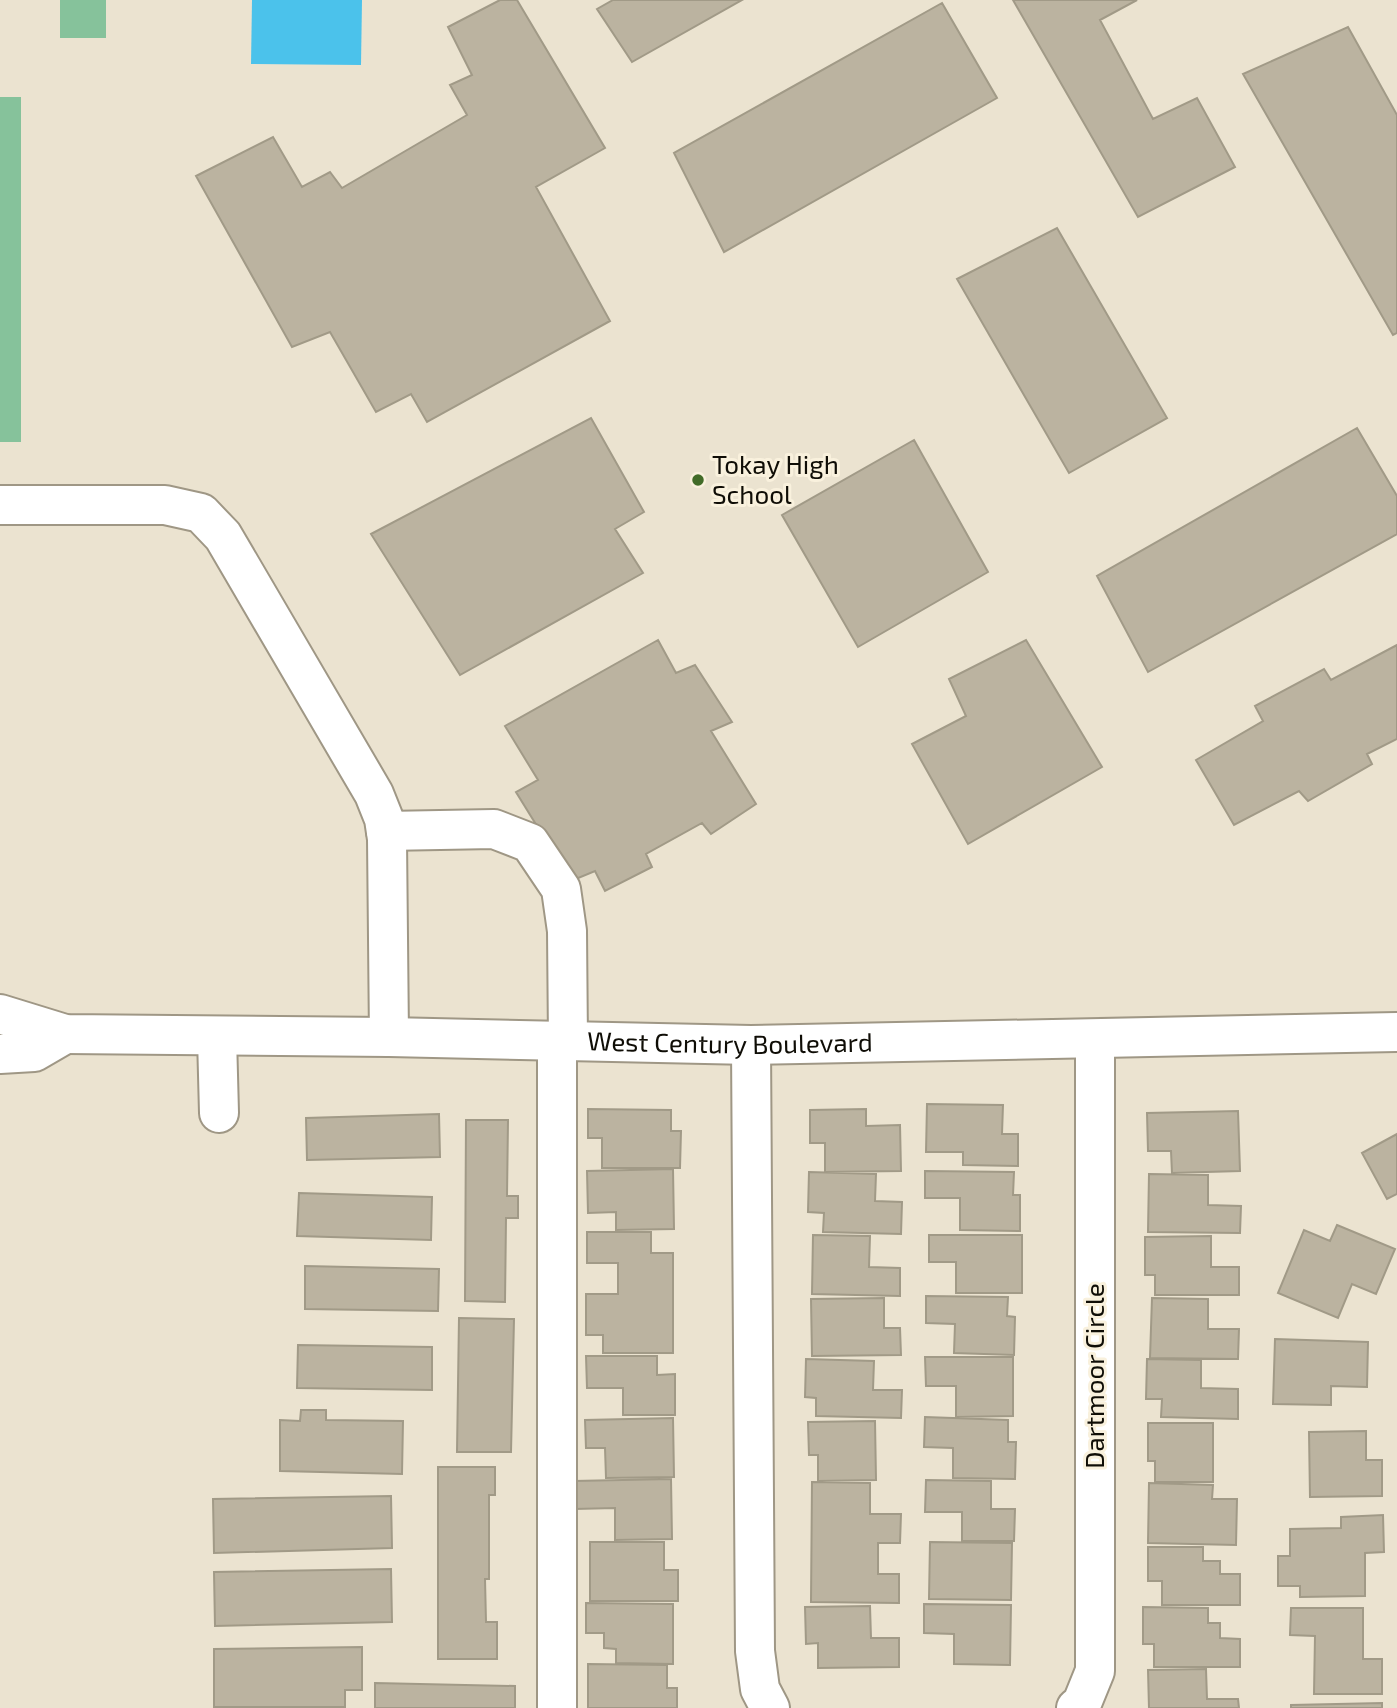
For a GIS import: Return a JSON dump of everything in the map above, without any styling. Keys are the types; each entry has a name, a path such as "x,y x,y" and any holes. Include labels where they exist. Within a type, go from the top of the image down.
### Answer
{"street":[{"path":"0,505 165,505 201,513 223,536 374,794 384,819 389,1037"},
{"path":"386,831 494,829 530,843 561,889 567,930 563,1041 557,1708"},
{"name":"West Century Boulevard","path":"0,1014 65,1034 389,1037 751,1045 1397,1032"},
{"path":"0,1054 34,1052 65,1034"},
{"path":"217,1037 219,1113"},
{"name":"Dartmoor Circle","path":"1076,1708 1082,1703 1095,1671 1095,1040"},
{"path":"751,1045 755,1651 760,1689 771,1708"}],"green space":[{"path":"60,0 106,0 106,38 60,38"},
{"path":"0,97 21,97 21,442 0,442"}],"water":[{"path":"252,0 362,0 361,65 251,64"}],"building":[{"path":"500,0 517,0 605,148 536,187 610,321 427,422 411,394 376,412 330,332 292,347 196,176 273,137 302,187 330,172 342,188 467,115 450,85 472,75 448,27"},
{"path":"613,0 742,0 632,62 597,9"},
{"path":"1013,0 1137,0 1100,20 1153,119 1197,98 1235,167 1138,217"},
{"path":"942,3 997,98 724,252 674,153"},
{"path":"1348,27 1397,115 1397,333 1393,335 1243,74"},
{"path":"1057,228 1167,418 1069,473 957,279"},
{"path":"591,418 644,512 615,529 643,573 460,675 371,534"},
{"path":"1357,428 1397,496 1397,534 1148,672 1097,576"},
{"path":"914,440 988,572 858,647 782,515"},
{"path":"658,640 676,673 695,665 732,722 711,731 756,804 711,834 702,823 646,854 652,867 605,891 595,871 571,881 516,792 538,780 505,726"},
{"path":"1026,640 1102,767 968,844 912,744 966,716 949,679"},
{"path":"1397,645 1397,739 1367,754 1372,764 1308,801 1299,791 1234,825 1196,760 1263,721 1255,706 1324,669 1331,680"},
{"path":"927,1104 1003,1105 1002,1134 1018,1134 1018,1166 963,1165 963,1152 926,1152"},
{"path":"588,1109 671,1110 671,1131 681,1131 680,1168 602,1168 602,1138 588,1138"},
{"path":"866,1109 866,1126 900,1125 901,1171 825,1172 825,1143 810,1143 810,1110"},
{"path":"1238,1111 1240,1171 1172,1173 1171,1151 1148,1151 1147,1113"},
{"path":"439,1114 440,1157 307,1160 306,1118"},
{"path":"466,1120 508,1120 507,1196 518,1196 518,1218 506,1218 505,1302 465,1301"},
{"path":"1397,1134 1397,1194 1387,1199 1362,1153"},
{"path":"673,1169 674,1229 616,1230 616,1212 588,1213 587,1171"},
{"path":"925,1171 1014,1172 1013,1195 1020,1195 1020,1231 960,1230 960,1198 925,1198"},
{"path":"809,1172 876,1174 875,1201 902,1202 901,1234 823,1232 824,1213 808,1212"},
{"path":"1149,1174 1208,1175 1208,1205 1241,1206 1240,1233 1148,1232"},
{"path":"299,1193 432,1197 431,1240 297,1236"},
{"path":"1337,1225 1395,1249 1376,1294 1352,1284 1338,1318 1278,1293 1304,1230 1330,1241"},
{"path":"587,1232 651,1232 651,1253 673,1253 673,1353 603,1353 603,1335 586,1335 586,1294 618,1294 618,1263 587,1263"},
{"path":"813,1235 870,1236 869,1267 900,1268 900,1296 812,1294"},
{"path":"929,1235 1022,1235 1022,1293 956,1293 956,1262 929,1262"},
{"path":"1211,1236 1211,1267 1239,1267 1239,1295 1155,1295 1155,1275 1145,1275 1145,1237"},
{"path":"305,1266 439,1269 438,1311 305,1309"},
{"path":"926,1296 1008,1297 1007,1316 1015,1317 1014,1355 954,1353 955,1324 926,1323"},
{"path":"884,1298 884,1328 900,1328 901,1355 812,1356 811,1299"},
{"path":"1152,1298 1208,1299 1208,1329 1239,1329 1238,1359 1150,1358"},
{"path":"459,1318 514,1319 511,1452 457,1452"},
{"path":"1275,1339 1368,1342 1367,1387 1331,1386 1331,1405 1273,1404"},
{"path":"298,1345 432,1347 432,1390 297,1388"},
{"path":"586,1356 657,1356 657,1375 675,1374 675,1415 623,1415 623,1388 587,1388"},
{"path":"925,1357 1013,1357 1013,1416 956,1417 956,1386 926,1386"},
{"path":"806,1359 874,1361 873,1390 902,1390 901,1418 816,1416 816,1398 805,1397"},
{"path":"1147,1359 1201,1360 1201,1388 1238,1389 1238,1419 1161,1417 1162,1399 1146,1399"},
{"path":"301,1410 326,1410 326,1420 403,1421 402,1474 280,1471 280,1420 300,1421"},
{"path":"925,1417 1008,1420 1008,1442 1016,1442 1015,1479 953,1478 953,1448 924,1447"},
{"path":"673,1418 674,1477 606,1478 605,1448 586,1448 585,1420"},
{"path":"875,1421 876,1480 818,1481 818,1455 809,1455 808,1422"},
{"path":"1148,1423 1213,1423 1213,1482 1155,1482 1155,1461 1148,1461"},
{"path":"1366,1431 1366,1460 1382,1460 1382,1496 1310,1497 1309,1432"},
{"path":"438,1467 495,1467 495,1495 489,1495 489,1579 485,1579 486,1622 497,1622 497,1659 438,1659"},
{"path":"671,1479 672,1539 615,1540 615,1508 575,1509 574,1481"},
{"path":"926,1480 991,1481 991,1509 1015,1509 1014,1541 962,1541 962,1512 925,1512"},
{"path":"812,1482 870,1483 870,1514 901,1514 900,1543 878,1543 878,1574 899,1574 899,1603 811,1602"},
{"path":"1149,1483 1213,1485 1212,1499 1237,1499 1236,1545 1148,1543"},
{"path":"391,1496 392,1548 214,1553 213,1499"},
{"path":"1383,1515 1384,1552 1365,1553 1365,1596 1300,1597 1300,1586 1278,1586 1278,1556 1290,1556 1290,1529 1341,1528 1341,1517"},
{"path":"590,1542 664,1542 664,1570 678,1570 678,1601 590,1601"},
{"path":"930,1542 1012,1543 1011,1600 929,1599"},
{"path":"1148,1547 1203,1547 1203,1561 1220,1561 1220,1574 1240,1574 1240,1605 1162,1605 1162,1581 1148,1581"},
{"path":"391,1569 392,1622 215,1626 214,1572"},
{"path":"586,1603 673,1604 673,1664 616,1663 616,1649 604,1648 604,1633 586,1633"},
{"path":"924,1604 1011,1605 1010,1665 954,1664 954,1634 924,1633"},
{"path":"870,1606 871,1638 899,1638 899,1667 818,1668 818,1643 806,1644 805,1607"},
{"path":"1143,1607 1208,1608 1208,1623 1220,1623 1220,1638 1240,1639 1240,1667 1154,1667 1154,1644 1143,1644"},
{"path":"1291,1608 1363,1608 1363,1659 1382,1659 1382,1694 1314,1694 1315,1636 1290,1635"},
{"path":"362,1647 362,1690 345,1690 345,1707 214,1707 214,1649"},
{"path":"588,1664 667,1665 667,1688 677,1688 677,1708 588,1708"},
{"path":"1206,1669 1207,1699 1238,1699 1239,1708 1149,1708 1148,1670"},
{"path":"375,1683 515,1686 515,1708 375,1708"},
{"path":"1382,1703 1382,1708 1291,1708 1291,1705"}],"place":[{"name":"Tokay High School","path":"698,480"}]}
